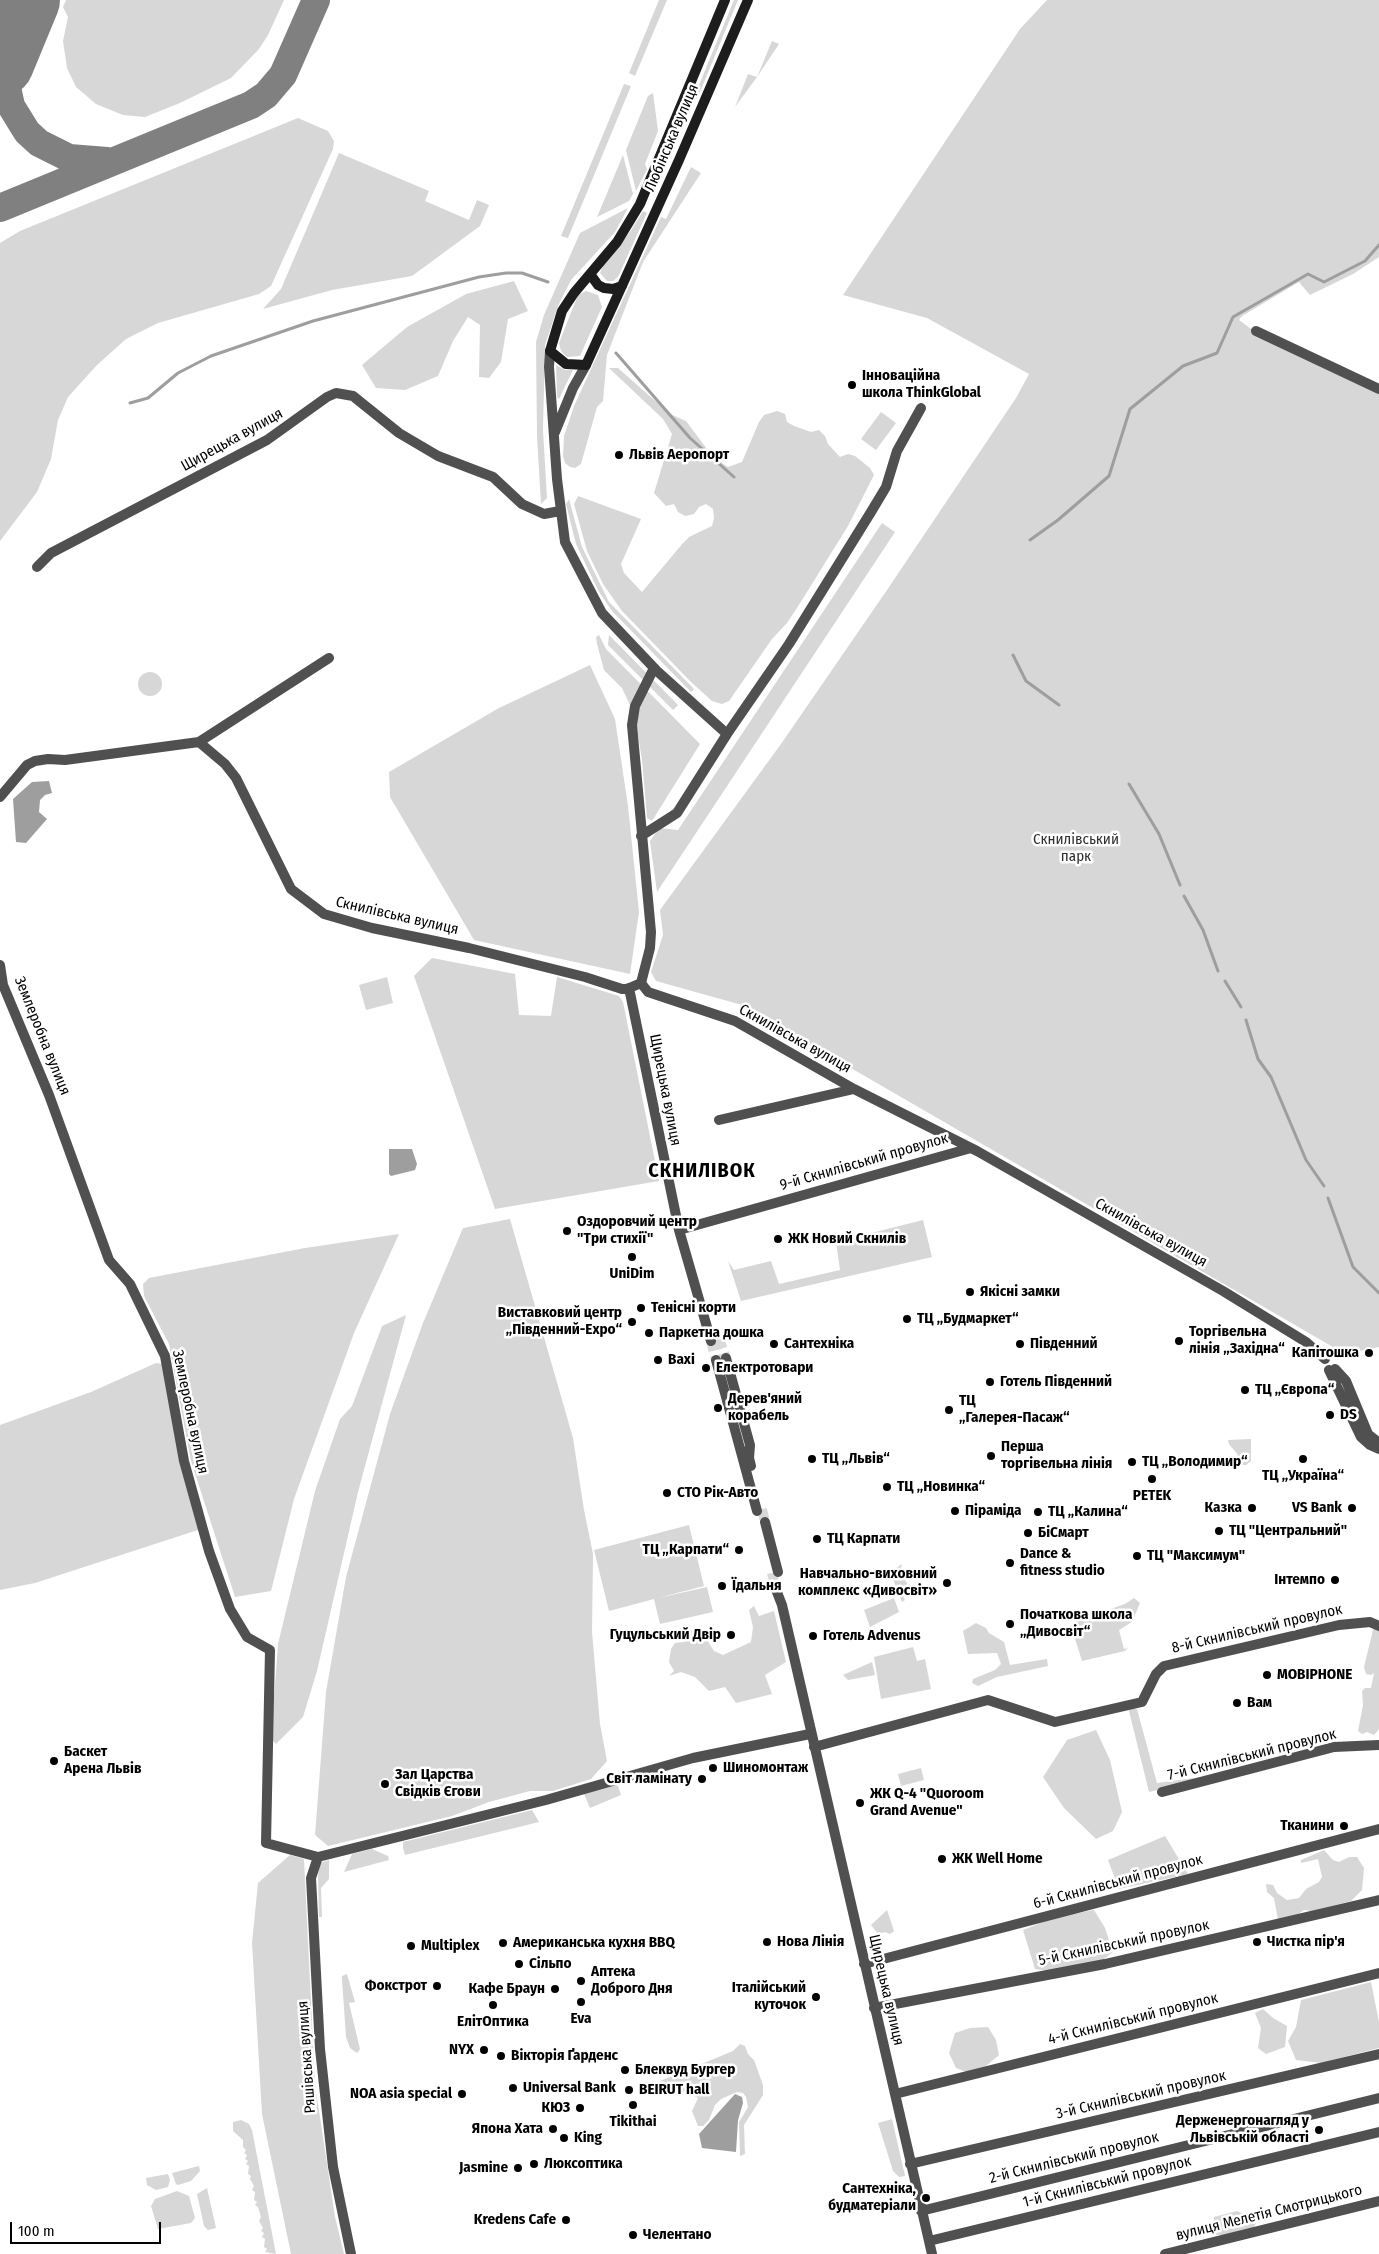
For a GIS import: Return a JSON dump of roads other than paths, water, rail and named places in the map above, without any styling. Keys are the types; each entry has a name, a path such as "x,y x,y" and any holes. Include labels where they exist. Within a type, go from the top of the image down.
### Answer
{"street":[{"name":"Любінська вулиця","path":"554,436 549,366 550,351 562,311 574,292 617,242 640,204 725,0"},
{"name":"Любінська вулиця","path":"554,436 573,388 586,365 622,286 748,0"},
{"path":"590,274 598,285 604,288 613,289 622,286"},
{"path":"1256,331 1379,390"},
{"path":"550,351 566,364 586,365"},
{"name":"Щирецька вулиця","path":"37,567 52,554 267,440 327,396 336,393 353,396 399,433 438,456 493,477 522,504 544,514 560,511"},
{"path":"641,836 680,810 727,734 789,644 886,487 897,451 921,408"},
{"path":"554,436 560,511 565,542 602,613 655,670 727,734"},
{"path":"0,797 27,765 35,761 48,759 65,760 200,742 329,658"},
{"path":"629,988 641,983 650,948 651,932 632,725 635,706 655,670"},
{"name":"Скнилівська вулиця","path":"200,742 225,764 236,778 290,889 324,914 372,928 469,948 622,988 629,988"},
{"name":"Землеробна вулиця","path":"0,965 3,985 50,1095 109,1260 130,1284 165,1356 184,1461 209,1551 230,1609 247,1636 270,1650 266,1843 318,1857"},
{"name":"Скнилівська вулиця","path":"641,983 648,992 735,1021 854,1088 971,1148 1223,1292 1306,1342 1325,1358"},
{"name":"Щирецька вулиця","path":"629,988 678,1230 713,1338"},
{"path":"719,1120 854,1088"},
{"name":"9-й Скнилівський провулок","path":"678,1230 971,1148"},
{"path":"721,1359 758,1507"},
{"path":"1379,1442 1368,1434 1346,1380 1332,1369 1361,1437 1370,1446 1379,1449"},
{"path":"763,1523 775,1573"},
{"name":"Щирецька вулиця","path":"779,1590 810,1734 932,2254"},
{"name":"8-й Скнилівський провулок","path":"814,1746 988,1700 1055,1722 1142,1702 1156,1674 1164,1666 1330,1627 1370,1622 1379,1626"},
{"path":"318,1857 546,1800 693,1758 810,1734"},
{"name":"7-й Скнилівський провулок","path":"1162,1792 1334,1747 1379,1745"},
{"name":"6-й Скнилівський провулок","path":"864,1964 1379,1829"},
{"name":"Ряшівська вулиця","path":"318,1857 312,1878 320,2049 333,2167 351,2254"},
{"name":"5-й Скнилівський провулок","path":"874,2008 1105,1964 1379,1900"},
{"name":"4-й Скнилівський провулок","path":"895,2094 1379,1973"},
{"name":"3-й Скнилівський провулок","path":"910,2164 1379,2054"},
{"name":"2-й Скнилівський провулок","path":"921,2211 1379,2098"},
{"name":"1-й Скнилівський провулок","path":"929,2241 1379,2132"},
{"name":"вулиця Мелетія Смотрицького","path":"1165,2254 1379,2201"}],"waterway":[{"path":"1030,540 1058,520 1109,476 1130,409 1183,366 1217,353 1233,317 1308,274 1324,282 1365,261 1379,245"},
{"path":"130,403 148,398 178,373 211,356 313,321 479,277 522,273 548,282"},
{"path":"616,353 690,438 734,477"},
{"path":"1013,655 1026,681 1059,705"},
{"path":"1129,784 1159,834 1180,885"},
{"path":"1184,896 1203,930 1218,971"},
{"path":"1225,981 1241,1007"},
{"path":"1246,1020 1258,1059 1271,1077 1306,1160 1324,1186"},
{"path":"1328,1198 1353,1267 1379,1293"}],"tunnel":[{"path":"719,1339 726,1358"},
{"path":"711,1341 716,1360"},
{"path":"762,1509 765,1522"},
{"path":"772,1573 775,1587"}],"place":[{"name":"Інноваційна школа ThinkGlobal","path":"852,385"},
{"name":"Львів Аеропорт","path":"619,455"},
{"name":"Оздоровчий центр \"Три стихії\"","path":"567,1231"},
{"name":"ЖК Новий Скнилів","path":"778,1239"},
{"name":"UniDim","path":"632,1257"},
{"name":"Якісні замки","path":"970,1292"},
{"name":"Тенісні корти","path":"641,1308"},
{"name":"ТЦ „Будмаркет“","path":"907,1319"},
{"name":"Виставковий центр „Південний-Expo“","path":"632,1322"},
{"name":"Паркетна дошка","path":"649,1333"},
{"name":"Торгівельна лінія „Західна“","path":"1179,1341"},
{"name":"Сантехніка","path":"774,1344"},
{"name":"Південний","path":"1020,1344"},
{"name":"Капітошка","path":"1369,1353"},
{"name":"Baxi","path":"658,1360"},
{"name":"Електротовари","path":"706,1368"},
{"name":"Готель Південний","path":"990,1382"},
{"name":"ТЦ „Європа“","path":"1245,1390"},
{"name":"Дерев'яний корабель","path":"718,1408"},
{"name":"ТЦ „Галерея-Пасаж“","path":"949,1410"},
{"name":"DS","path":"1330,1415"},
{"name":"Перша торгівельна лінія","path":"991,1456"},
{"name":"ТЦ „Львів“","path":"812,1459"},
{"name":"ТЦ „Україна“","path":"1303,1459"},
{"name":"ТЦ „Володимир“","path":"1132,1462"},
{"name":"PETEK","path":"1152,1479"},
{"name":"ТЦ „Новинка“","path":"887,1487"},
{"name":"СТО Рік-Авто","path":"667,1493"},
{"name":"Казка","path":"1252,1508"},
{"name":"VS Bank","path":"1352,1508"},
{"name":"Піраміда","path":"955,1511"},
{"name":"ТЦ „Калина“","path":"1038,1512"},
{"name":"ТЦ \"Центральний\"","path":"1219,1531"},
{"name":"БіСмарт","path":"1028,1533"},
{"name":"ТЦ Карпати","path":"817,1539"},
{"name":"ТЦ „Карпати“","path":"739,1550"},
{"name":"ТЦ \"Максимум\"","path":"1137,1556"},
{"name":"Dance & fitness studio","path":"1010,1563"},
{"name":"Інтемпо","path":"1335,1580"},
{"name":"Навчально-виховний комплекс «Дивосвіт»","path":"947,1583"},
{"name":"Їдальня","path":"722,1586"},
{"name":"Початкова школа „Дивосвіт“","path":"1010,1624"},
{"name":"Гуцульський Двір","path":"731,1635"},
{"name":"Готель Advenus","path":"813,1636"},
{"name":"MOBIPHONE","path":"1267,1675"},
{"name":"Вам","path":"1237,1703"},
{"name":"Баскет Арена Львів","path":"54,1761"},
{"name":"Шиномонтаж","path":"713,1768"},
{"name":"Світ ламінату","path":"702,1779"},
{"name":"Зал Царства Свідків Єгови","path":"385,1784"},
{"name":"ЖК Q-4 \"Quoroom Grand Avenue\"","path":"860,1803"},
{"name":"Тканини","path":"1344,1826"},
{"name":"ЖК Well Home","path":"942,1859"},
{"name":"Нова Лінія","path":"767,1942"},
{"name":"Чистка пір'я","path":"1257,1942"},
{"name":"Американська кухня BBQ","path":"503,1943"},
{"name":"Multiplex","path":"411,1946"},
{"name":"Сільпо","path":"519,1964"},
{"name":"Аптека Доброго Дня","path":"581,1981"},
{"name":"Фокстрот","path":"437,1986"},
{"name":"Кафе Браун","path":"555,1989"},
{"name":"Італійський куточок","path":"816,1997"},
{"name":"Eva","path":"581,2002"},
{"name":"ЕлітОптика","path":"493,2005"},
{"name":"NYX","path":"484,2050"},
{"name":"Вікторія Ґарденс","path":"501,2056"},
{"name":"Блеквуд Бургер","path":"625,2070"},
{"name":"Universal Bank","path":"513,2088"},
{"name":"BEIRUT hall","path":"629,2090"},
{"name":"NOA asia special","path":"462,2094"},
{"name":"Tikithai","path":"633,2105"},
{"name":"КЮЗ","path":"580,2108"},
{"name":"Япона Хата","path":"553,2129"},
{"name":"Держенергонагляд у Львівській області","path":"1319,2130"},
{"name":"King","path":"564,2138"},
{"name":"Люксоптика","path":"534,2164"},
{"name":"Jasmine","path":"518,2168"},
{"name":"Сантехніка, будматеріали","path":"926,2198"},
{"name":"Kredens Cafe","path":"566,2220"},
{"name":"Челентано","path":"633,2235"}],"district":[{"name":"СКНИЛІВОК","path":"702,1171"}],"park label":[{"name":"Скнилівський парк","path":"1076,848"}]}
